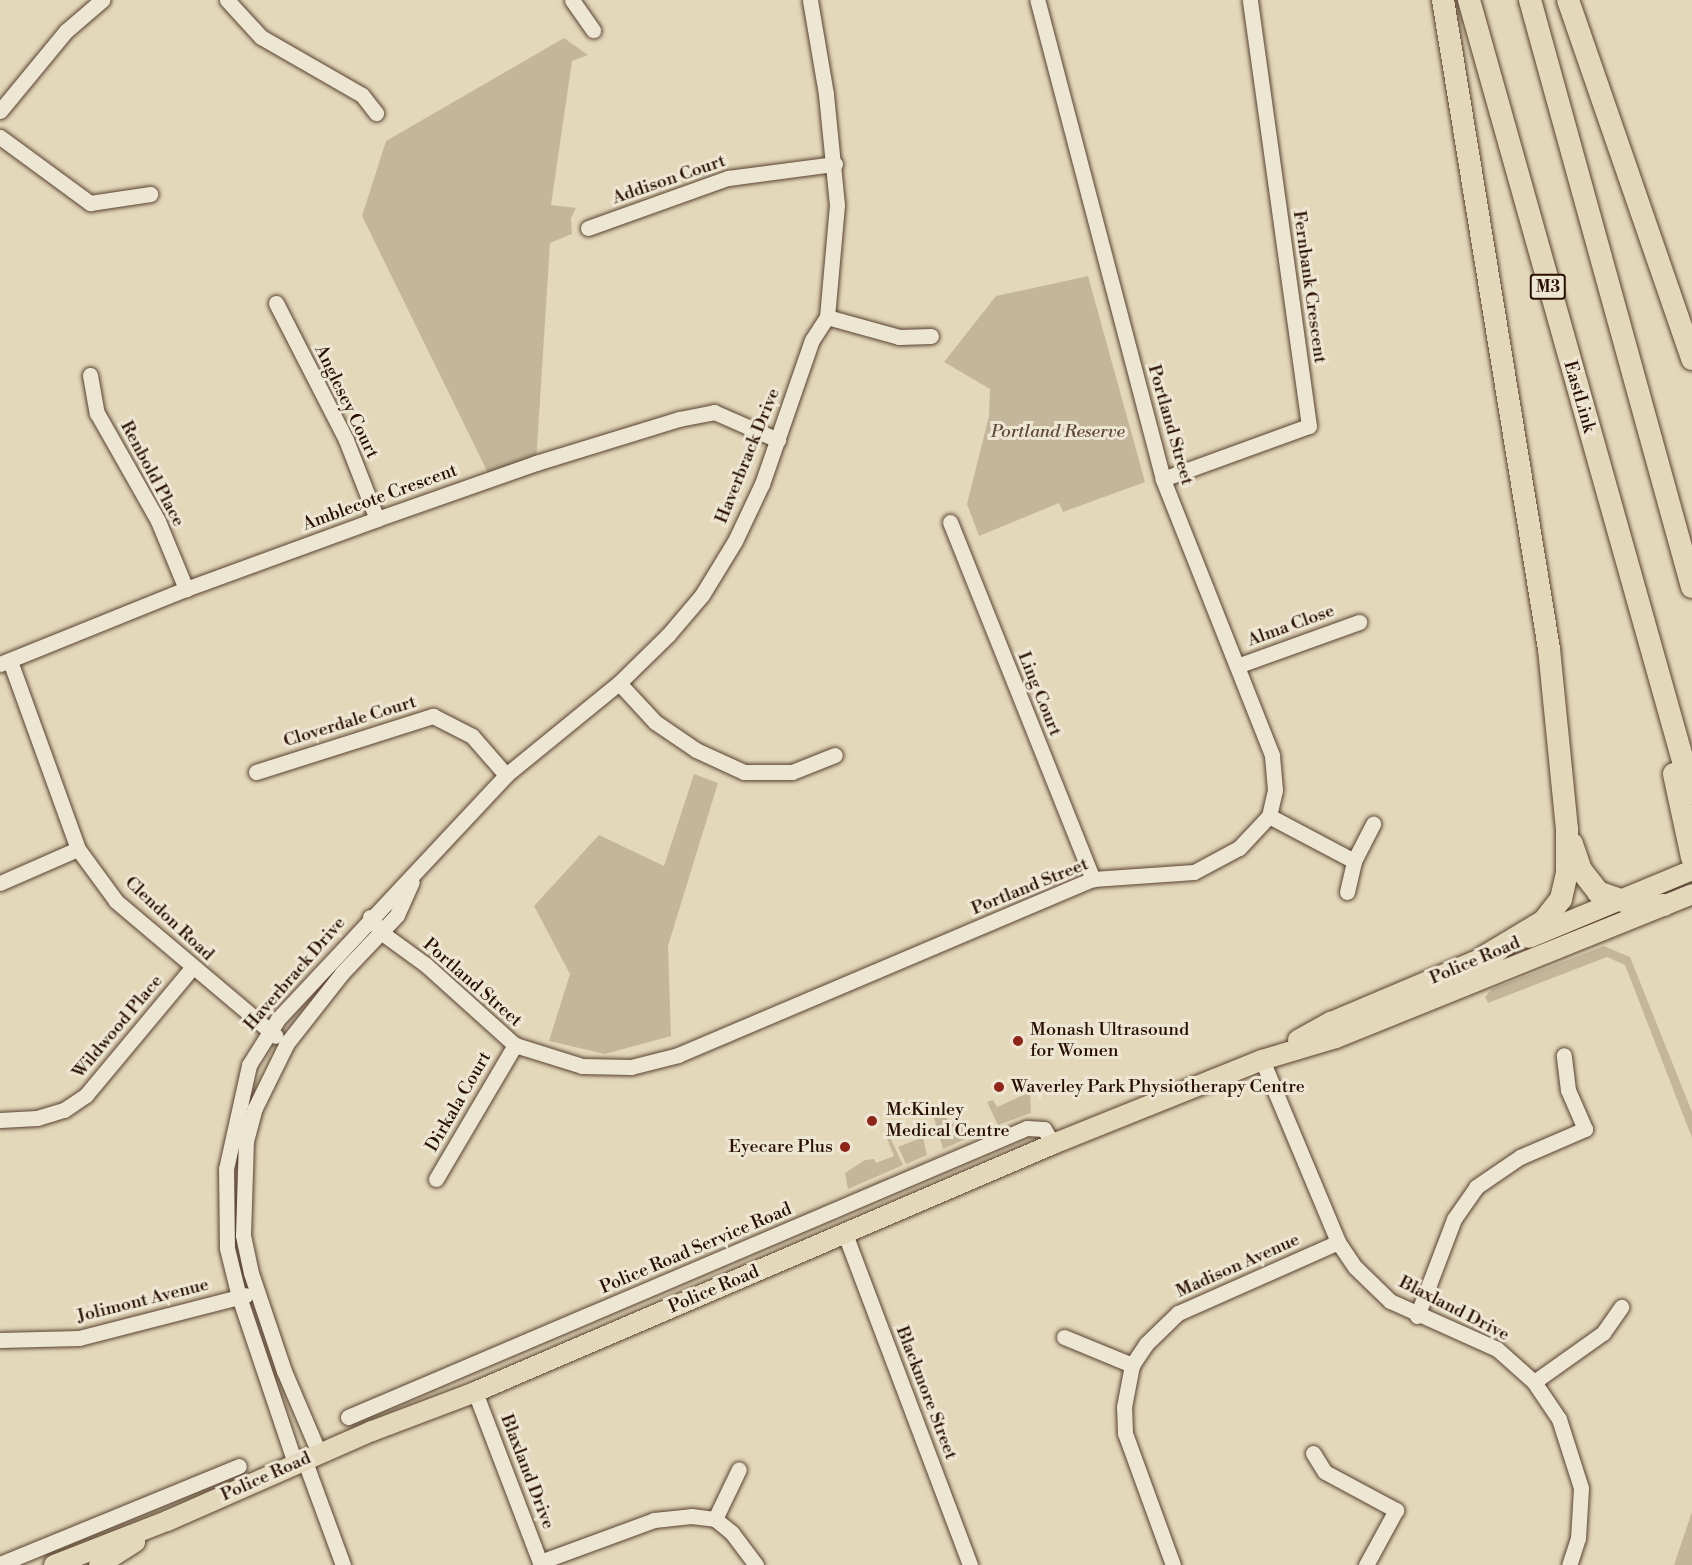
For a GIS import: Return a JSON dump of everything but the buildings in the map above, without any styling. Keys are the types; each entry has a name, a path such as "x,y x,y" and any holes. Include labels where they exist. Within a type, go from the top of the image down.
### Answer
{"highway":[{"path":"1443,0 1549,649 1567,829 1567,873 1561,899 1544,921 1484,957"},
{"name":"EastLink","path":"1469,0 1692,793"},
{"path":"1530,0 1692,587"},
{"path":"1568,0 1692,359"},
{"path":"1629,573 1692,857"},
{"path":"1567,829 1581,870 1598,892 1617,901 1641,908 1669,903"}],"main road":[{"name":"Police Road","path":"1262,1060 1331,1022 1692,870"},
{"name":"Police Road","path":"54,1565 167,1521 306,1458 476,1392 1053,1144 1262,1060 1336,1038 1692,894"},
{"name":"Police Road","path":"99,1565 167,1521"}],"street":[{"path":"0,111 6,90 66,31 102,0"},
{"path":"227,0 261,37 362,95 376,113"},
{"path":"572,0 593,30"},
{"name":"Haverbrack Drive","path":"306,1458 239,1298 227,1248 226,1169 249,1065 268,1031 325,973 370,917 414,876 506,775 619,683 702,595 735,541 778,440 812,340 827,317 837,205 834,164 810,0"},
{"name":"Portland Street","path":"370,917 382,933 426,965 515,1045 582,1066 631,1067 678,1055 1093,879 1194,872 1239,848 1269,816 1275,790 1272,755 1163,479 1037,0"},
{"name":"Fernbank Crescent","path":"1163,479 1309,426 1250,0"},
{"path":"0,137 90,203 150,194"},
{"name":"Addison Court","path":"588,228 728,178 834,164"},
{"name":"Anglesey Court","path":"276,303 346,440 377,519"},
{"path":"827,317 899,337 931,336"},
{"name":"Renbold Place","path":"90,375 97,413 158,521 186,589"},
{"name":"Amblecote Crescent","path":"5,663 186,589 536,463 714,412 778,440"},
{"name":"Ling Court","path":"950,522 1093,879"},
{"name":"Alma Close","path":"1237,666 1359,622"},
{"name":"Clendon Road","path":"5,663 78,849 116,901 192,968 268,1031 287,1043"},
{"path":"619,683 655,722 696,750 744,772 792,772 835,755"},
{"name":"Cloverdale Court","path":"256,772 433,717 472,736 506,775"},
{"path":"1269,816 1354,861"},
{"path":"1347,892 1354,861 1373,824"},
{"path":"0,883 78,849"},
{"name":"Haverbrack Drive","path":"306,1458 284,1371 257,1291 243,1235 246,1141 255,1108 287,1043 342,973 397,915 414,876"},
{"name":"Wildwood Place","path":"0,1120 37,1118 64,1110 86,1095 192,968"},
{"name":"Dirkala Court","path":"436,1179 515,1045"},
{"path":"1417,1316 1454,1219 1476,1187 1520,1156 1585,1129 1568,1090 1564,1055"},
{"name":"Blaxland Drive","path":"1262,1060 1338,1242 1370,1284 1390,1301 1417,1316 1497,1349 1534,1382 1559,1419 1578,1473 1578,1538 1569,1565"},
{"name":"Police Road Service Road","path":"348,1417 1027,1128 1044,1130 1053,1144"},
{"path":"937,1195 941,1165"},
{"name":"Blackmore Street","path":"845,1234 970,1565"},
{"name":"Madison Avenue","path":"1173,1565 1125,1432 1124,1407 1132,1365 1157,1332 1178,1313 1338,1242"},
{"name":"Jolimont Avenue","path":"0,1340 79,1338 239,1298 257,1291"},
{"path":"1534,1382 1603,1333 1621,1307"},
{"path":"553,1330 563,1354"},
{"path":"1065,1337 1132,1365"},
{"name":"Blaxland Drive","path":"476,1392 541,1564"},
{"path":"1313,1453 1325,1472 1396,1510 1366,1565"},
{"path":"306,1458 343,1565"},
{"path":"0,1564 238,1466"},
{"path":"715,1519 740,1469"},
{"path":"158,1499 167,1521"},
{"path":"541,1564 654,1520 673,1516 715,1519 732,1533 756,1565"}],"green space":[{"path":"564,38 588,55 572,61 551,205 576,208 571,218 572,234 550,243 536,463 491,479 362,216 386,141"},
{"name":"Portland Reserve","path":"1088,276 1145,482 1063,512 1059,503 979,536 967,504 989,416 990,389 944,362 996,296"},
{"path":"694,774 718,783 668,946 671,1036 605,1054 549,1041 570,974 534,906 599,835 664,866"},
{"path":"1604,946 1630,957 1692,1112 1692,1138 1625,965 1607,957 1488,1003 1485,997 1492,989"},
{"path":"1030,1092 1031,1113 998,1125 987,1102 993,1100 997,1107"},
{"path":"943,1111 950,1125 963,1120 970,1137 943,1149 933,1115"},
{"path":"890,1137 903,1165 848,1189 845,1173 865,1160 874,1159 876,1163 894,1156 887,1139"},
{"path":"923,1137 927,1155 906,1164 898,1147"},
{"path":"1692,1512 1692,1565 1674,1565"}],"place":[{"name":"Monash Ultrasound for Women","path":"1018,1041"},
{"name":"Waverley Park Physiotherapy Centre","path":"999,1087"},
{"name":"McKinley Medical Centre","path":"872,1121"},
{"name":"Eyecare Plus","path":"845,1147"}]}
